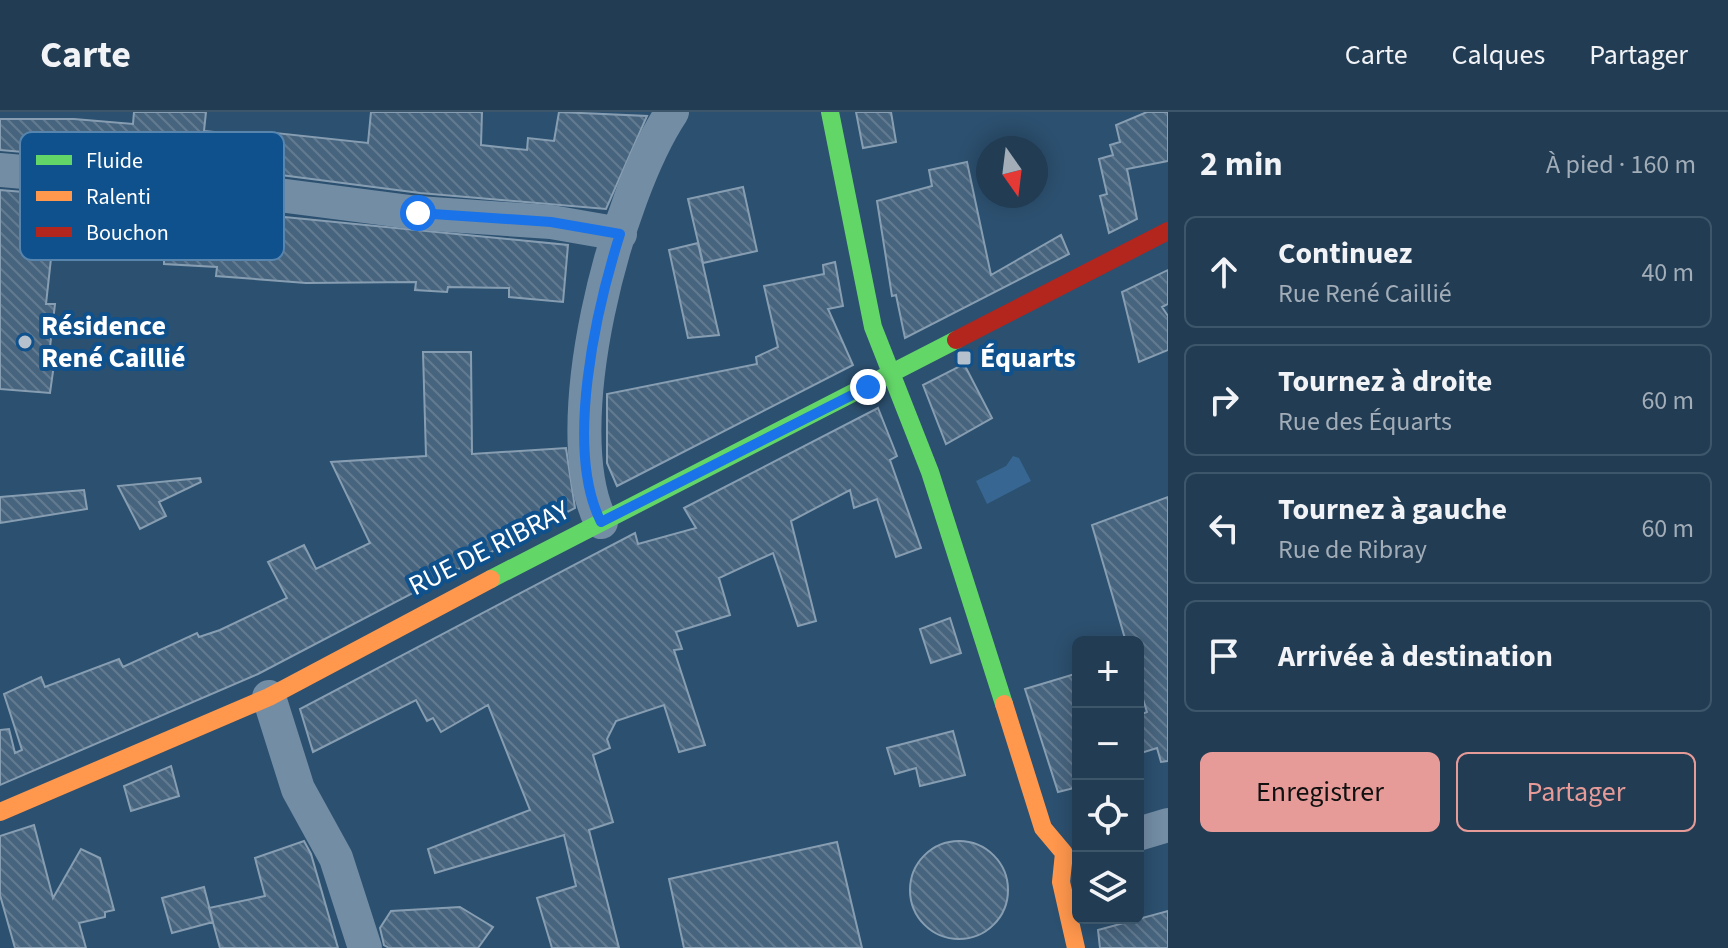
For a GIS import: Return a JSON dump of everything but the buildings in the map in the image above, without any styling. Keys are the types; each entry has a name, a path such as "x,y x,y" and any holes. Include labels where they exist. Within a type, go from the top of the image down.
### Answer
{"street":[{"path":"601,522 588,487 585,395 591,352 620,234 656,139 672,112"},
{"path":"830,112 873,327 930,472 1043,828 1071,851 1061,882 1076,948"},
{"path":"0,170 20,172"},
{"path":"284,196 418,213 551,222 620,234"},
{"name":"RUE DE RIBRAY","path":"0,812 269,697 601,522 1168,232"},
{"path":"269,697 298,789 336,858 365,948"},
{"path":"1144,832 1168,825"}],"water":[{"path":"1013,456 1019,458 1031,481 987,504 976,481 1006,466"}],"traffic: fast":[{"path":"830,112 873,327 930,472 1004,704"},
{"path":"491,579 956,340"}],"traffic: slow":[{"path":"0,812 269,697 491,579"},
{"path":"1004,704 1043,828 1064,853 1061,882 1076,948"}],"traffic: jam":[{"path":"956,340 1168,231"}],"place":[{"name":"Résidence René Caillié","path":"25,342"},
{"name":"Équarts","path":"964,358"}],"route":[{"path":"418,213 551,222 620,234 588,365 585,395 588,487 601,522 868,387"}]}
